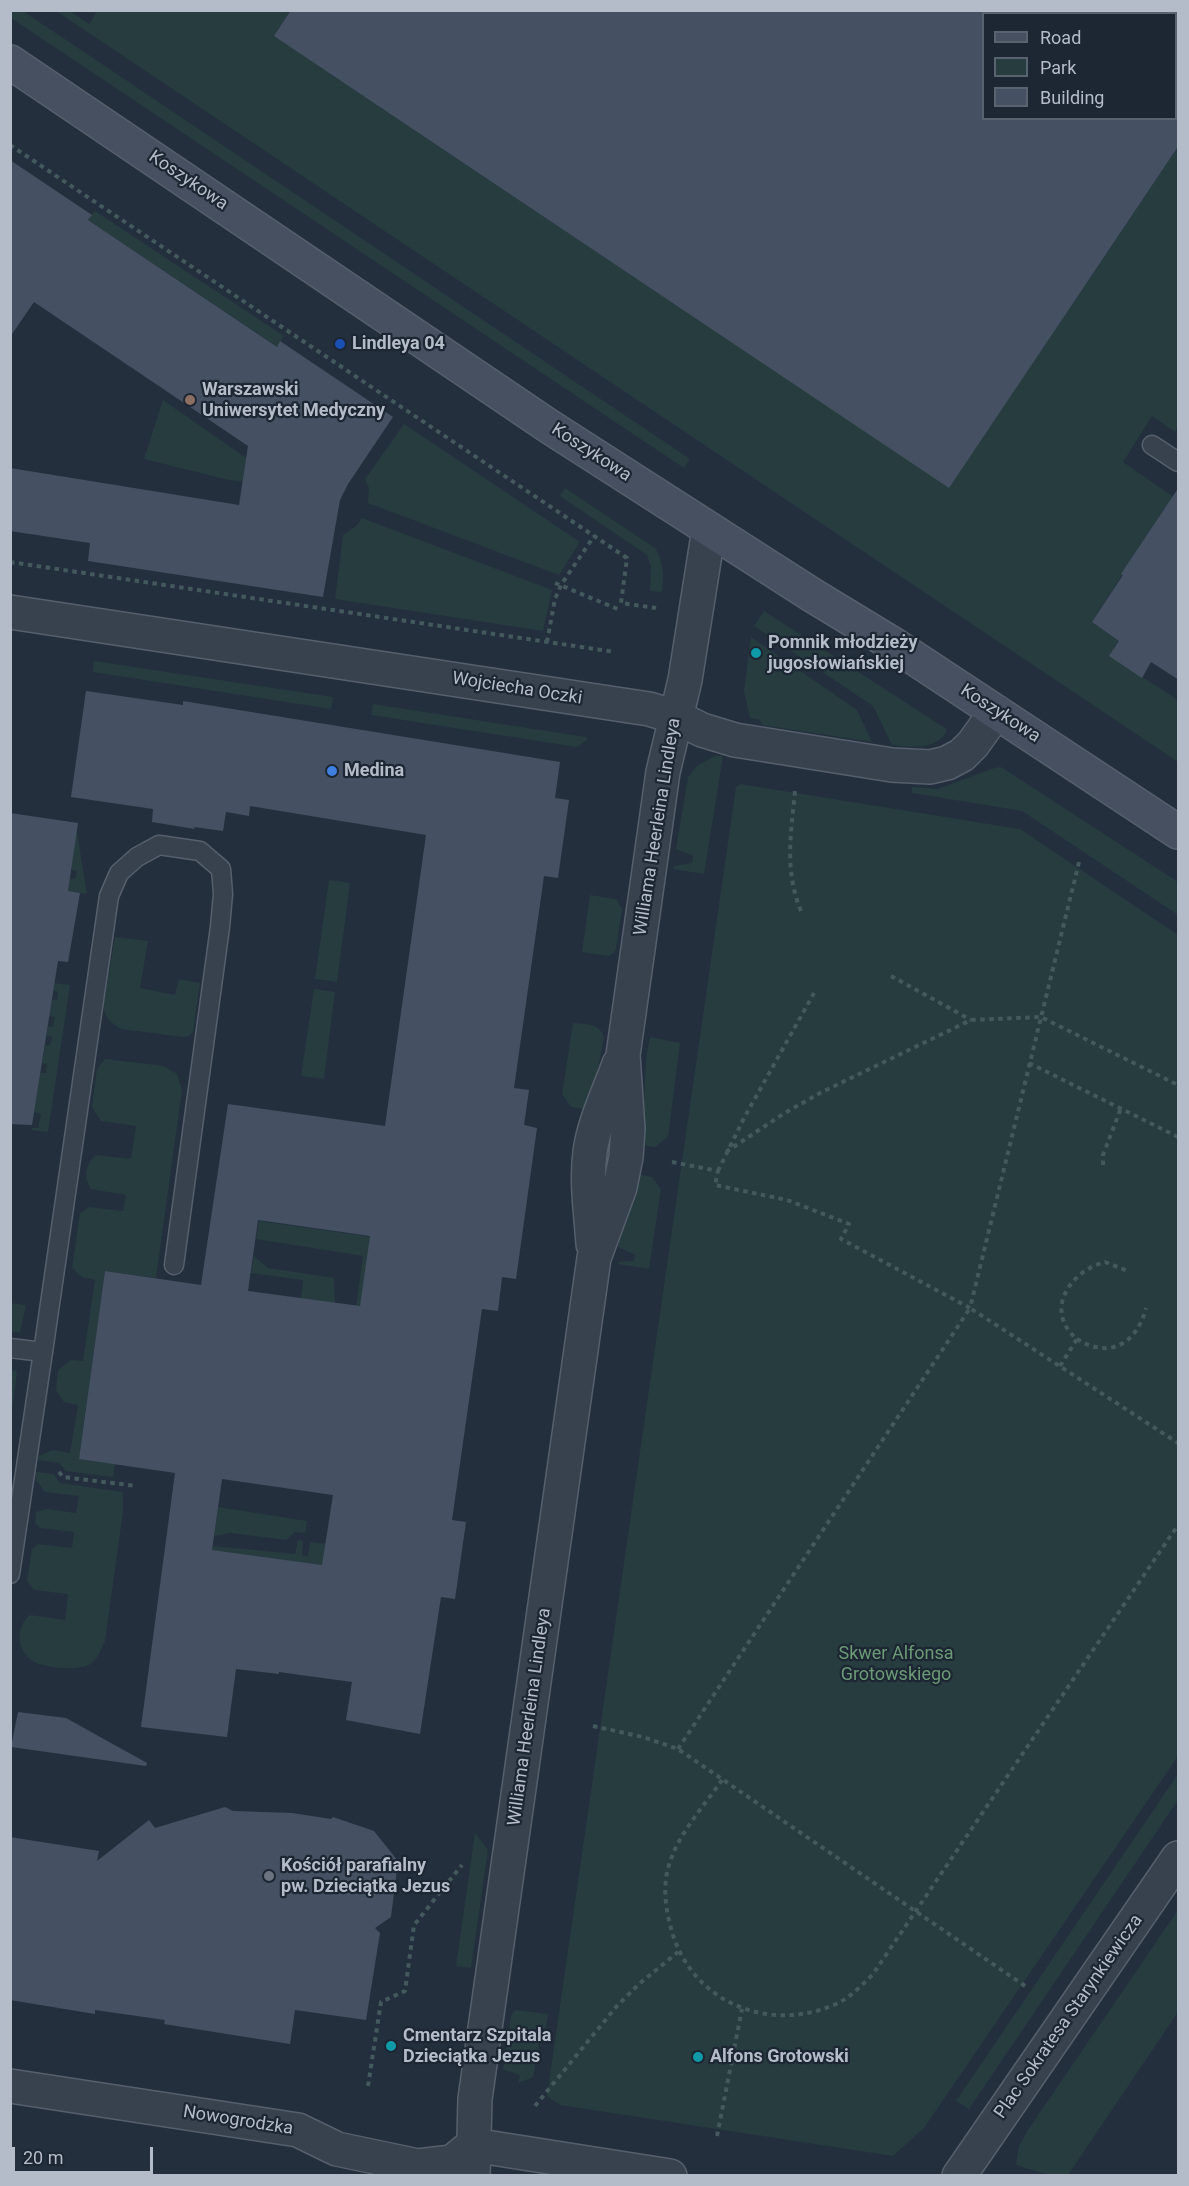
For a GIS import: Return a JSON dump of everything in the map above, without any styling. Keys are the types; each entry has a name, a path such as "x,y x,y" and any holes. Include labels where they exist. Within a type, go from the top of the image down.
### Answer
{"street":[{"name":"Koszykowa","path":"10,62 550,427 996,712 1179,832"},
{"name":"Williama Heerleina Lindleya","path":"473,2160 475,2099 594,1258 589,1182 590,1152 596,1126 623,1055 663,772 685,680 709,529"},
{"name":"Wojciecha Oczki","path":"10,612 639,707 676,717 702,730 735,740 892,765 930,767 947,763 962,755 974,744 996,712"},
{"name":"Plac Sokratesa Starynkiewicza","path":"959,2175 1179,1858"},
{"name":"Nowogrodzka","path":"10,2086 298,2130 337,2149 418,2166 473,2160"},
{"path":"473,2160 670,2175"}],"lane":[{"path":"1152,445 1179,462"},
{"path":"10,1574 109,896 119,873 137,857 159,845 200,850 221,869 223,894 174,1265"},
{"path":"10,1348 43,1352"}],"path":[{"path":"10,145 627,558 621,603 663,609"},
{"path":"547,642 555,599 561,585 594,536"},
{"path":"10,562 615,652"},
{"path":"555,583 620,610"},
{"path":"795,788 790,867 791,884 801,911"},
{"path":"678,1749 970,1308 1080,858"},
{"path":"891,976 971,1020"},
{"path":"814,993 726,1152 717,1171 715,1185 787,1200 849,1224 841,1239 970,1308 1179,1443"},
{"path":"726,1152 783,1114 820,1093 971,1020 1041,1017 1179,1085"},
{"path":"1029,1063 1179,1137"},
{"path":"1103,1166 1103,1155 1121,1108"},
{"path":"672,1162 717,1171"},
{"path":"1128,1271 1105,1262 1083,1271 1072,1281 1067,1291 1062,1312 1064,1323 1077,1339 1085,1344 1104,1348 1128,1341 1137,1333 1146,1308"},
{"path":"1060,1366 1077,1339"},
{"path":"57,1469 63,1477 137,1486"},
{"path":"722,1780 690,1824 669,1865 665,1908 678,1952 691,1971 709,1989 742,2009 764,2015 788,2016 813,2012 835,2004 855,1993 873,1974 1179,1525"},
{"path":"593,1726 643,1737 678,1749 1028,1988"},
{"path":"368,2086 381,2002 405,1991 414,1925 462,1864"},
{"path":"536,2106 616,2007 639,1984 678,1952"},
{"path":"717,2136 742,2009"}],"green space":[{"path":"10,11 23,11 690,459 684,468 11,18"},
{"path":"56,11 70,11 89,24 97,11 291,11 274,36 1178,145 1178,427 1175,432 1152,416 1123,462 1178,500 1178,516 1165,508 1092,622 1119,641 1110,656 1178,700 1178,762"},
{"path":"95,211 284,336 277,347 88,220"},
{"path":"163,400 269,474 267,484 229,480 144,459"},
{"path":"404,424 580,542 559,575 368,503 369,488 365,479"},
{"path":"565,488 655,548 663,570 662,592 650,591 651,567 647,555 560,496"},
{"path":"362,518 552,590 543,631 335,599 343,535 357,525"},
{"path":"764,611 947,731 930,745 914,747 892,745 873,706 754,626"},
{"path":"751,637 857,710 872,742 762,725 760,720 750,718 744,691"},
{"path":"94,661 333,697 331,709 93,672"},
{"path":"373,704 586,737 587,740 577,747 371,715"},
{"path":"715,756 723,756 704,874 673,869 674,866 692,863 693,856 676,849 688,777 697,766"},
{"path":"1001,767 1178,882 1178,915 1022,811 912,793 912,787 938,789"},
{"name":"Skwer Alfonsa Grotowskiego","path":"740,784 1020,829 1178,935 1178,1756 924,2128 893,2156 560,2105 547,2096 736,787"},
{"path":"76,826 87,894 68,891 70,878 75,879 77,871 71,870"},
{"path":"329,880 350,883 337,982 315,979"},
{"path":"590,895 616,899 622,909 616,949 608,956 582,952"},
{"path":"115,937 148,941 140,988 175,995 179,979 200,983 193,1032 189,1036 121,1029 107,1018 103,1008"},
{"path":"54,983 70,985 48,1132 31,1130 38,1128 41,1114 34,1112 40,1073 46,1073 47,1064 42,1063 45,1046 50,1045 52,1036 46,1036 48,1026 53,1027 55,1017 49,1016 52,999 57,1000 58,992 53,990"},
{"path":"314,989 335,992 324,1079 301,1076"},
{"path":"573,1023 595,1027 602,1032 604,1037 590,1110 571,1107 562,1094"},
{"path":"650,1037 680,1043 668,1137 655,1147 642,1145 646,1058"},
{"path":"105,1059 164,1066 177,1074 182,1090 156,1278 105,1271 79,1458 115,1464 113,1477 66,1471 59,1463 38,1460 39,1456 53,1450 70,1453 78,1405 64,1402 56,1390 58,1370 71,1360 83,1361 95,1280 82,1277 72,1268 80,1213 89,1207 123,1211 126,1195 91,1189 86,1175 89,1163 96,1155 131,1159 136,1126 101,1121 92,1107 97,1069"},
{"path":"637,1174 652,1177 661,1189 649,1269 618,1264 618,1262 634,1261 635,1255 618,1247"},
{"path":"259,1221 380,1238 360,1307 356,1307 363,1256 256,1239"},
{"path":"254,1256 268,1268 334,1278 335,1303 301,1299 303,1280 251,1273"},
{"path":"10,1303 26,1305 20,1333 11,1331"},
{"path":"10,1370 17,1371 11,1418"},
{"path":"36,1472 54,1474 60,1483 123,1492 123,1512 105,1641 99,1654 90,1664 77,1668 60,1668 36,1663 26,1655 20,1644 22,1625 30,1615 65,1620 68,1594 34,1590 27,1581 32,1549 38,1544 72,1548 74,1532 40,1528 35,1523 36,1512 47,1509 76,1513 79,1496 45,1492 36,1480"},
{"path":"218,1507 307,1521 305,1533 295,1532 286,1540 231,1533 214,1536"},
{"path":"298,1540 303,1541 302,1555 308,1556 310,1542 337,1545 334,1567 212,1550 213,1546 295,1554"},
{"path":"1178,1774 1178,1800 969,2109 956,2101"},
{"path":"475,1833 488,1850 471,1968 456,1966"},
{"path":"1178,1910 1178,2012 1068,2175 1049,2175 1016,2165 1019,2146 1028,2130"},
{"path":"515,2010 548,2014 546,2028 542,2028 533,2077 518,2083 520,2075 503,2070 511,2016"}],"building":[{"path":"291,10 984,10 982,12 982,120 1177,120 1179,118 1179,145 949,488 274,36"},
{"path":"10,160 92,215 88,220 277,347 280,341 393,417 348,484 340,500 323,597 88,561 90,543 10,531 10,468 239,505 248,446 34,302 10,337"},
{"path":"1179,487 1179,680 1151,662 1142,678 1109,656 1119,641 1092,622"},
{"path":"86,691 183,705 183,701 560,762 555,798 569,800 558,878 544,876 514,1088 529,1090 524,1125 537,1128 516,1279 502,1277 498,1311 482,1309 452,1520 466,1522 455,1599 441,1597 420,1734 346,1720 352,1682 279,1672 279,1674 236,1669 227,1737 141,1727 175,1473 79,1459 105,1271 201,1285 228,1104 385,1126 426,835 250,806 249,816 226,812 223,831 194,827 195,829 152,822 153,809 71,797","holes":["258,1220 370,1236 360,1306 248,1291","222,1479 333,1495 322,1565 212,1550"]},
{"path":"10,813 78,823 68,891 80,893 68,962 58,961 32,1125 10,1124"},
{"path":"18,1712 66,1718 147,1763 146,1766 11,1747"},
{"path":"225,1807 233,1811 292,1813 331,1819 333,1817 374,1831 398,1861 391,1917 375,1928 380,1933 366,2020 295,2010 290,2044 164,2024 165,2020 95,2010 95,2014 10,2000 10,1837 99,1851 97,1861 149,1820 155,1828"}],"place":[{"name":"Lindleya 04","path":"340,344"},
{"name":"Warszawski Uniwersytet Medyczny","path":"190,400"},
{"name":"Pomnik młodzieży jugosłowiańskiej","path":"756,653"},
{"name":"Medina","path":"332,771"},
{"name":"Kościół parafialny pw. Dzieciątka Jezus","path":"269,1876"},
{"name":"Cmentarz Szpitala Dzieciątka Jezus","path":"391,2046"},
{"name":"Alfons Grotowski","path":"698,2057"}]}
